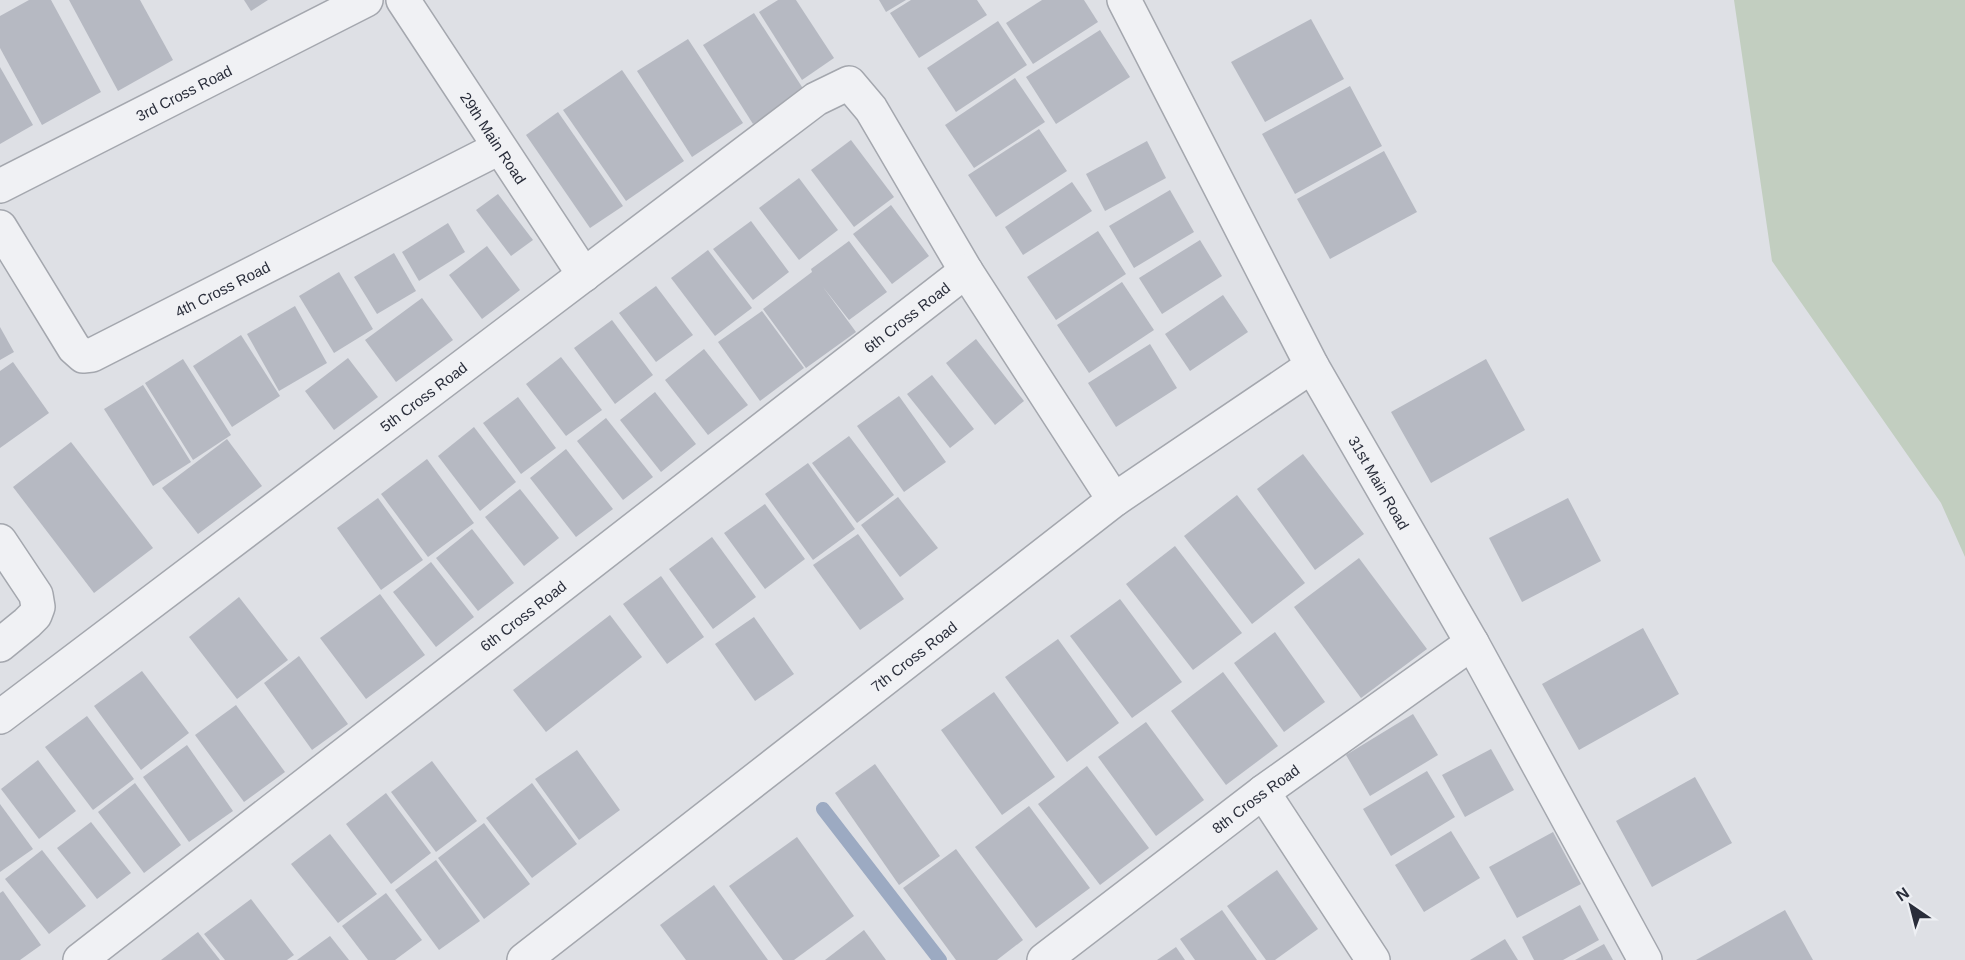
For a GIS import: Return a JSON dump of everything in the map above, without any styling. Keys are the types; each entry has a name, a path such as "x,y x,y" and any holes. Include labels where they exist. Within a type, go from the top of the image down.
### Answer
{"street":[{"name":"3rd Cross Road","path":"0,186 366,0"},
{"name":"29th Main Road","path":"403,0 584,275"},
{"name":"31st Main Road","path":"1124,0 1312,366 1472,643 1644,960"},
{"name":"5th Cross Road","path":"0,717 816,99 849,83 871,109 966,271"},
{"name":"4th Cross Road","path":"0,227 74,348 83,356 92,355 499,148"},
{"path":"966,271 1114,500"},
{"name":"6th Cross Road","path":"80,960 966,271"},
{"name":"7th Cross Road","path":"525,960 1114,500 1312,366"},
{"path":"0,541 36,595 38,608 27,623 0,645"},
{"name":"8th Cross Road","path":"1044,960 1263,792 1472,643"},
{"path":"1263,792 1373,960"}],"green space":[{"path":"1734,0 1965,0 1965,557 1941,503 1772,261"}],"building":[{"path":"29,0 51,0 101,92 42,125 0,48 0,16"},
{"path":"69,0 140,0 173,60 118,91"},
{"path":"244,0 268,0 251,11"},
{"path":"778,0 796,0 834,58 802,80 759,12"},
{"path":"879,0 906,0 886,12"},
{"path":"911,0 977,0 987,15 919,58 890,13"},
{"path":"1042,0 1084,0 1098,22 1033,64 1006,23"},
{"path":"754,13 804,90 753,124 703,45"},
{"path":"1311,19 1344,79 1265,122 1231,62"},
{"path":"998,21 1027,65 956,112 927,68"},
{"path":"1100,30 1130,77 1056,124 1026,77"},
{"path":"688,39 743,123 692,157 637,71"},
{"path":"0,67 33,125 0,144"},
{"path":"622,70 684,161 626,201 563,110"},
{"path":"1015,78 1045,122 974,168 945,125"},
{"path":"1350,86 1382,146 1295,194 1262,134"},
{"path":"558,112 623,206 590,228 526,135"},
{"path":"1039,129 1067,171 996,217 968,175"},
{"path":"851,140 894,197 854,227 811,170"},
{"path":"1147,141 1166,178 1105,211 1086,174"},
{"path":"1384,151 1417,212 1330,259 1297,199"},
{"path":"799,178 838,230 799,260 759,208"},
{"path":"1072,182 1092,211 1023,255 1005,227"},
{"path":"1170,190 1194,232 1134,268 1109,226"},
{"path":"498,194 533,240 511,256 476,210"},
{"path":"891,205 929,256 892,284 853,234"},
{"path":"751,221 789,272 753,300 713,249"},
{"path":"448,223 465,252 419,281 402,252"},
{"path":"1098,231 1126,274 1056,320 1027,277"},
{"path":"1200,240 1222,276 1162,314 1139,278"},
{"path":"849,241 887,292 849,320 823,287 856,332 806,368 763,309"},
{"path":"487,246 520,290 482,319 449,275"},
{"path":"708,250 752,308 715,336 671,278"},
{"path":"394,253 416,291 377,314 354,277"},
{"path":"339,272 373,329 334,353 299,296"},
{"path":"1122,282 1154,330 1089,373 1057,325"},
{"path":"656,286 693,335 656,362 619,313"},
{"path":"1223,295 1248,332 1190,371 1165,334"},
{"path":"422,298 453,340 396,382 365,340"},
{"path":"295,306 327,363 279,391 247,334"},
{"path":"762,311 804,368 760,401 718,342"},
{"path":"612,320 653,375 615,404 574,348"},
{"path":"0,327 14,352 0,360"},
{"path":"241,335 280,396 232,427 193,366"},
{"path":"976,339 1024,401 995,425 946,363"},
{"path":"1150,344 1177,388 1116,427 1088,383"},
{"path":"704,349 748,405 708,435 665,380"},
{"path":"561,357 602,410 566,436 526,384"},
{"path":"348,358 378,397 334,430 305,391"},
{"path":"183,359 231,435 193,460 145,383"},
{"path":"1486,359 1525,430 1431,483 1391,412"},
{"path":"13,362 49,413 0,448 0,371"},
{"path":"932,375 974,429 950,448 907,394"},
{"path":"143,385 191,462 153,486 104,409"},
{"path":"655,392 696,444 661,472 620,420"},
{"path":"899,396 946,462 904,492 857,426"},
{"path":"518,397 556,448 521,474 483,423"},
{"path":"606,418 653,477 623,500 577,441"},
{"path":"474,427 516,482 480,511 438,456"},
{"path":"849,436 894,495 857,523 812,463"},
{"path":"227,439 262,486 198,534 162,488"},
{"path":"71,442 153,548 94,593 13,487"},
{"path":"566,449 613,509 576,537 530,478"},
{"path":"1303,454 1364,534 1315,570 1257,489"},
{"path":"427,459 474,523 428,557 381,494"},
{"path":"808,463 855,529 813,560 765,494"},
{"path":"520,489 559,538 524,566 485,517"},
{"path":"1237,495 1305,583 1252,624 1184,536"},
{"path":"898,497 938,548 900,577 861,525"},
{"path":"378,498 423,560 381,590 337,528"},
{"path":"1568,498 1601,561 1522,602 1489,538"},
{"path":"765,504 805,559 765,589 724,533"},
{"path":"472,529 514,583 478,611 436,558"},
{"path":"858,534 904,599 860,630 813,565"},
{"path":"712,537 756,597 713,629 669,569"},
{"path":"1175,546 1242,633 1193,670 1126,584"},
{"path":"1359,558 1427,649 1361,698 1294,607"},
{"path":"431,562 474,617 436,647 393,592"},
{"path":"661,576 704,637 667,664 623,604"},
{"path":"380,594 425,655 366,699 320,638"},
{"path":"239,597 288,660 237,699 189,637"},
{"path":"1120,599 1182,682 1132,718 1070,636"},
{"path":"610,615 642,657 546,732 513,690"},
{"path":"754,617 794,674 755,701 715,644"},
{"path":"1643,628 1679,694 1579,750 1542,684"},
{"path":"1275,632 1325,702 1284,732 1234,663"},
{"path":"1058,639 1119,723 1067,762 1005,677"},
{"path":"299,656 348,724 312,750 264,683"},
{"path":"142,671 189,733 141,770 94,706"},
{"path":"1223,672 1278,746 1226,785 1171,711"},
{"path":"994,692 1055,777 1002,815 941,730"},
{"path":"236,705 285,772 244,802 195,735"},
{"path":"1413,714 1438,755 1370,796 1346,755"},
{"path":"87,716 134,779 93,810 45,747"},
{"path":"1146,722 1204,800 1156,836 1098,757"},
{"path":"187,745 233,811 189,842 143,777"},
{"path":"1491,749 1514,790 1465,817 1442,775"},
{"path":"577,750 620,810 579,840 535,779"},
{"path":"38,760 76,811 39,839 1,789"},
{"path":"432,761 477,821 436,852 391,792"},
{"path":"875,764 940,856 899,885 835,793"},
{"path":"1087,766 1149,848 1100,885 1038,804"},
{"path":"1427,771 1455,817 1391,856 1363,809"},
{"path":"1695,777 1732,843 1652,887 1616,821"},
{"path":"135,783 181,845 144,873 98,812"},
{"path":"532,783 577,844 532,878 486,818"},
{"path":"386,793 431,853 391,884 346,824"},
{"path":"0,804 33,849 0,872"},
{"path":"1029,806 1090,888 1036,928 975,847"},
{"path":"91,822 131,873 97,899 57,848"},
{"path":"484,823 530,884 484,919 438,858"},
{"path":"1451,831 1480,878 1424,912 1395,865"},
{"path":"1553,832 1581,884 1517,918 1489,867"},
{"path":"330,834 377,894 338,923 291,864"},
{"path":"797,837 854,916 794,960 783,960 729,886"},
{"path":"956,849 1023,940 997,960 956,960 903,888"},
{"path":"42,850 86,906 49,934 5,879"},
{"path":"436,860 480,921 439,950 395,890"},
{"path":"1277,870 1318,929 1275,960 1266,960 1227,906"},
{"path":"714,885 768,960 686,960 660,925"},
{"path":"3,891 41,945 20,960 0,960 0,893"},
{"path":"386,893 422,940 395,960 368,960 342,926"},
{"path":"251,899 294,955 287,960 225,960 204,934"},
{"path":"1580,905 1599,940 1563,960 1534,960 1522,937"},
{"path":"1222,910 1257,960 1195,960 1180,939"},
{"path":"1785,910 1813,960 1696,960"},
{"path":"864,930 886,960 825,960"},
{"path":"198,932 220,960 161,960"},
{"path":"330,936 349,960 297,960"},
{"path":"1505,939 1518,960 1470,960"},
{"path":"1604,944 1613,960 1575,960"},
{"path":"1176,947 1185,960 1157,960"}],"waterway":[{"path":"823,809 940,960"}]}
